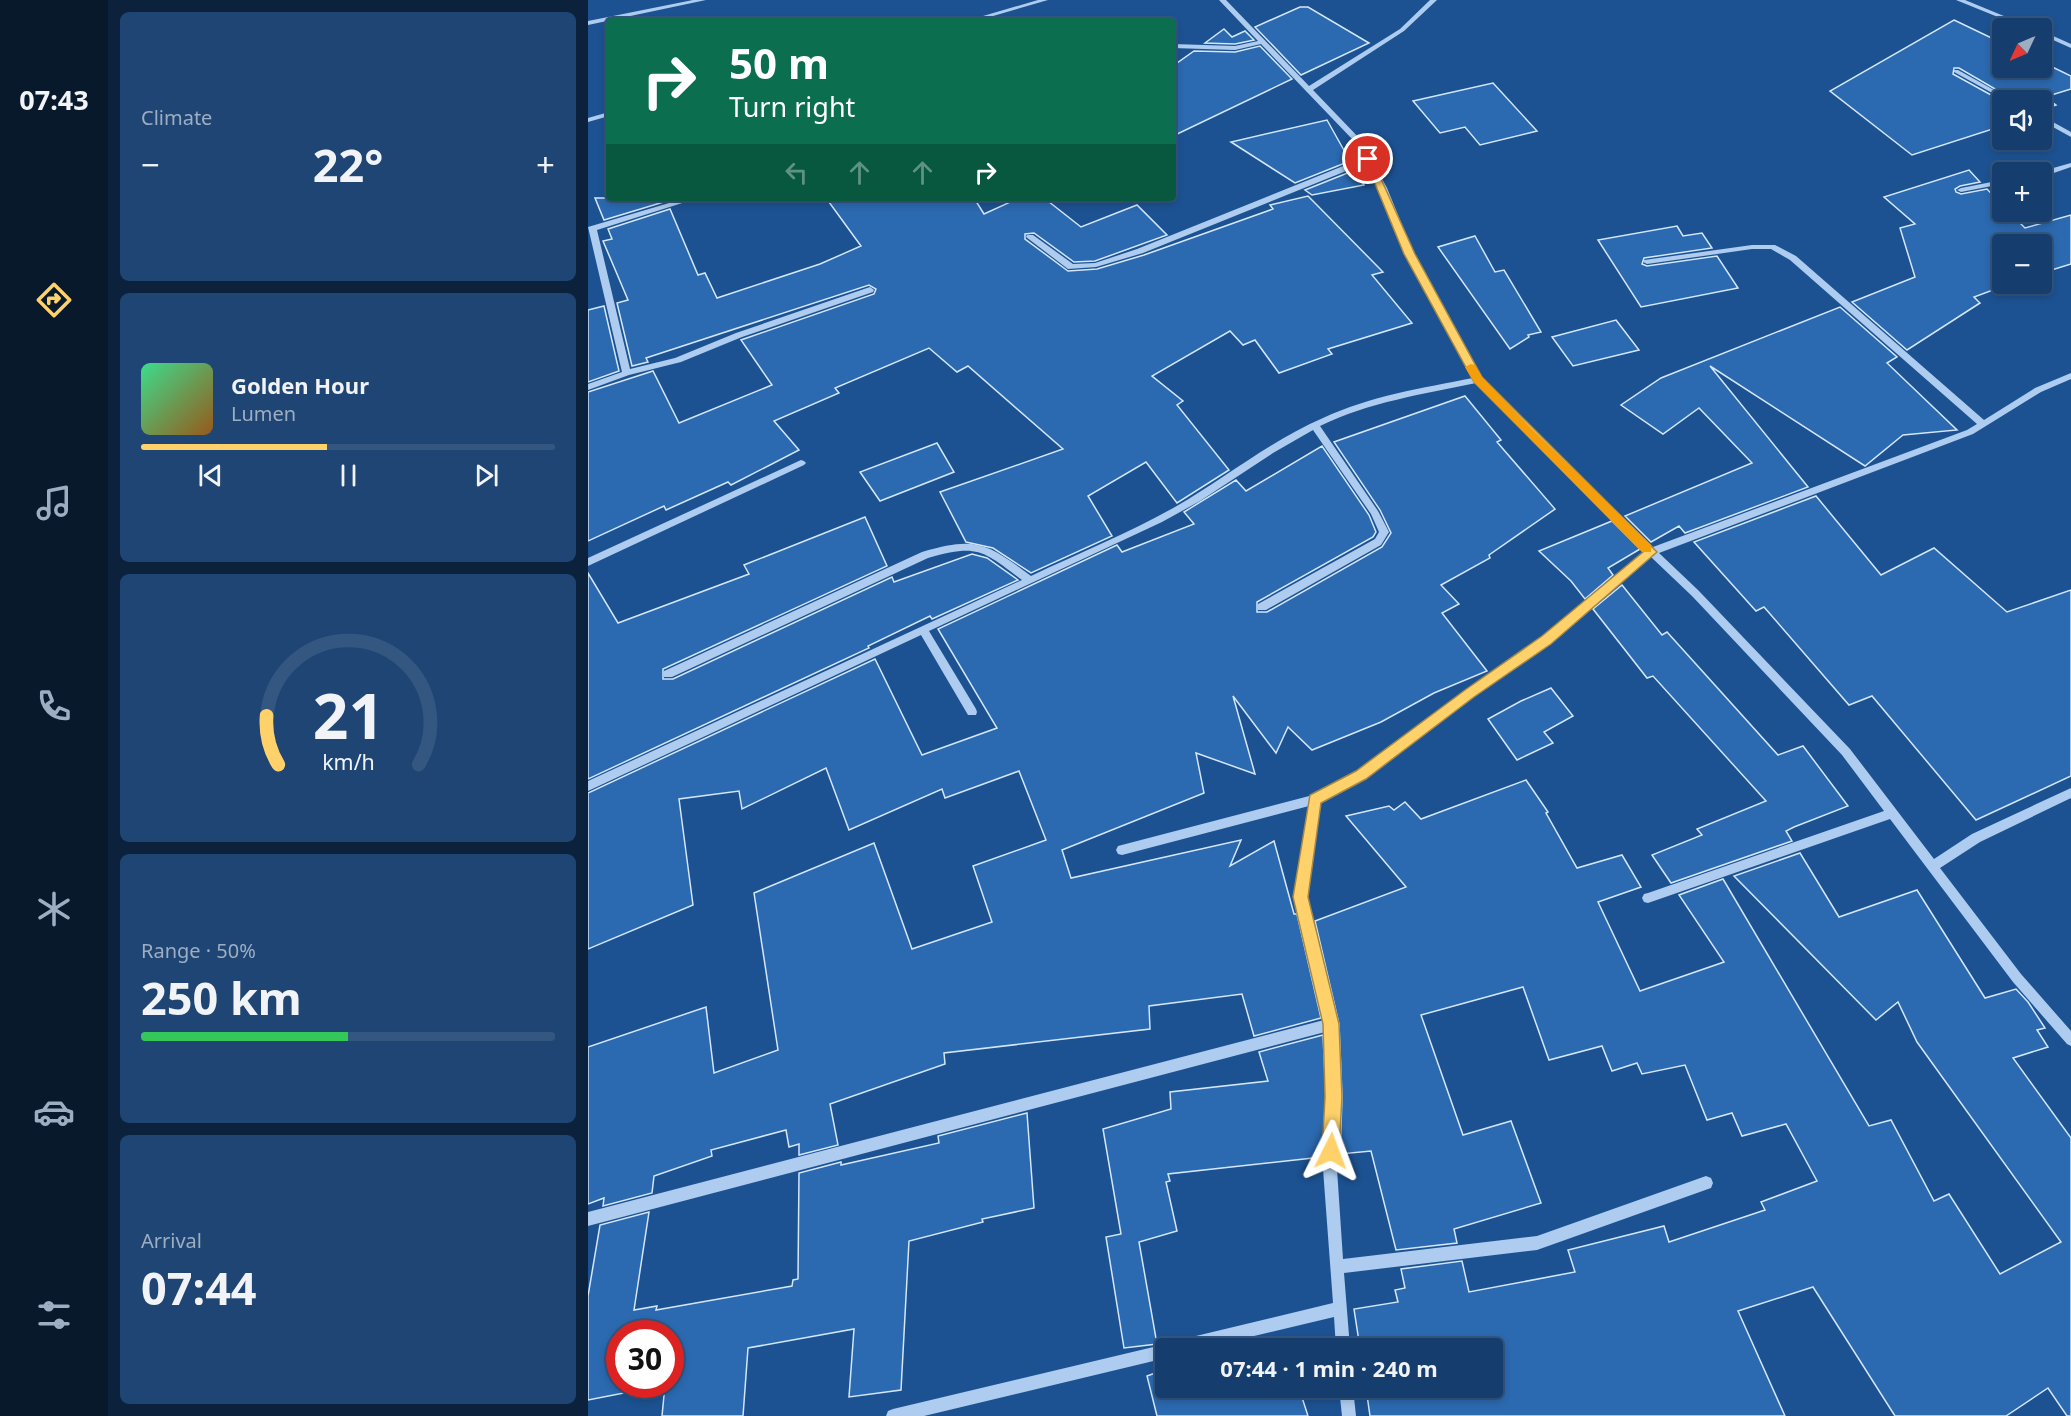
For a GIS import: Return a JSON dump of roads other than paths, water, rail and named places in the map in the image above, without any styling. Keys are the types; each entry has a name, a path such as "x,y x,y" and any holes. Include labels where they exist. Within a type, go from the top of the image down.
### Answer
{"street":[{"path":"613,18 704,0"},
{"path":"980,18 1045,0"},
{"path":"1222,0 1357,140 1368,159 1410,254 1478,380 1695,593 1846,752 2017,978 2071,1040"},
{"path":"1310,89 1402,30 1434,0"},
{"path":"1959,0 2005,18"},
{"path":"588,23 606,19"},
{"path":"2052,37 2071,46"},
{"path":"1176,46 1235,48 1263,42"},
{"path":"1956,71 1992,91"},
{"path":"588,120 606,115"},
{"path":"2052,124 2071,135"},
{"path":"1030,237 1071,267 1096,265 1140,251 1368,159"},
{"path":"2052,171 2071,165"},
{"path":"1961,190 1992,184"},
{"path":"627,374 590,230 684,201"},
{"path":"1647,262 1772,247 1793,258 1983,424"},
{"path":"588,387 678,360 739,334 870,290"},
{"path":"1122,850 1315,799 1361,775 1469,693 1546,640 1651,552 1970,432 2038,390 2071,376"},
{"path":"588,786 924,631 1195,501 1243,468 1315,425 1340,414 1383,401 1478,380"},
{"path":"1262,607 1377,542 1384,532 1375,513 1315,425"},
{"path":"588,562 801,464"},
{"path":"668,674 926,555 950,548 965,545 984,547 1031,580"},
{"path":"924,631 972,712"},
{"path":"1933,866 1976,838 2071,793"},
{"path":"1315,799 1301,897 1331,1024 1334,1097 1330,1169 1342,1338"},
{"path":"1648,898 1893,813"},
{"path":"588,1219 1331,1024"},
{"path":"1336,1267 1538,1243 1706,1183"},
{"path":"1216,1338 1339,1309"},
{"path":"893,1416 1155,1354"},
{"path":"1347,1398 1349,1416"}]}
